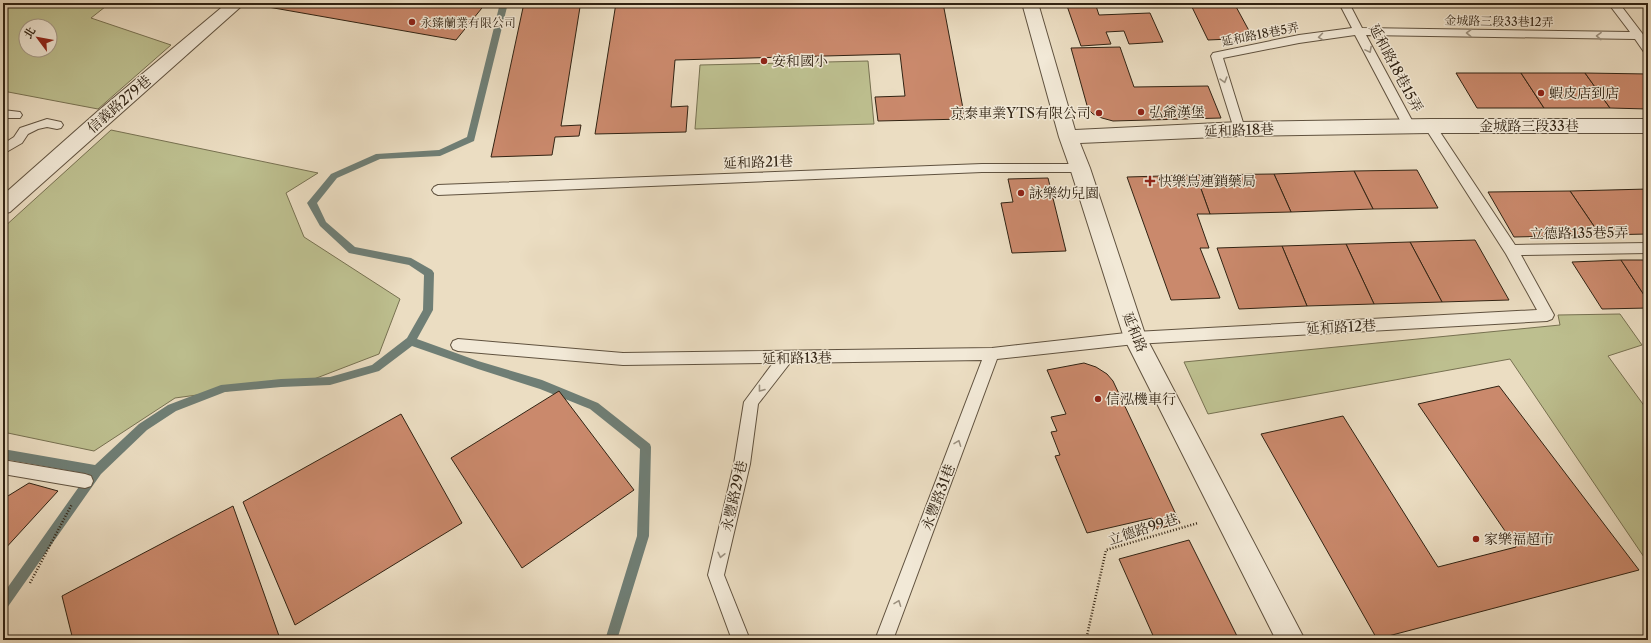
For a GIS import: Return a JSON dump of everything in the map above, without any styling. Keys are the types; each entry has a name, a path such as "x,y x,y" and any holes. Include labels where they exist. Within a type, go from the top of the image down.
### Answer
{"street":[{"name":"信義路279巷","path":"3,208 105,116 237,3"},
{"name":"延和路","path":"1030,3 1068,137 1080,168 1135,338 1291,640"},
{"name":"延和路18巷","path":"1068,137 1239,129 1409,126"},
{"name":"金城路三段33巷","path":"1409,126 1648,126"}],"lane":[{"name":"延和路18巷15弄","path":"1344,3 1409,126"},
{"path":"1613,3 1648,49"},
{"name":"金城路三段33巷12弄","path":"1360,31 1638,36"},
{"name":"延和路18巷5弄","path":"1239,129 1217,56 1299,39 1360,31"},
{"path":"3,114 16,115"},
{"path":"3,150 18,140 24,131 47,123 57,125"},
{"path":"1430,126 1511,250"},
{"name":"延和路21巷","path":"438,190 982,168 1080,168"},
{"name":"立德路135巷5弄","path":"1511,250 1648,248"},
{"name":"延和路12巷","path":"1135,338 1548,315 1511,250"},
{"name":"延和路13巷","path":"458,345 623,359 785,358 992,354 1135,338"},
{"name":"永豐路31巷","path":"884,640 992,354"},
{"name":"永豐路29巷","path":"742,640 716,575 742,464 751,402 785,358"},
{"path":"3,467 85,481"}],"path":[{"path":"30,583 85,481"},
{"name":"立德路99巷","path":"1086,640 1106,550 1226,514"}],"green space":[{"path":"3,3 19,3 27,7 33,3 110,3 91,18 171,45 98,109 3,91"},
{"path":"868,61 874,124 695,129 700,65"},
{"path":"111,130 318,173 286,193 304,237 400,299 379,354 314,379 175,398 94,451 3,432 3,228"},
{"path":"1620,314 1642,345 1608,356 1648,411 1648,563 1510,359 1208,414 1184,362 1560,325 1558,315"}],"building":[{"name":"永臻蘭業有限公司","path":"486,3 456,40 251,4"},
{"path":"524,3 598,3 598,6 580,7 561,126 581,125 579,136 555,137 552,155 491,157"},
{"path":"616,3 943,3 965,119 878,121 875,97 905,96 900,54 675,60 671,107 688,106 686,132 595,134"},
{"path":"1066,3 1095,3 1099,15 1150,13 1163,42 1129,44 1124,31 1106,32 1111,44 1081,46"},
{"path":"1190,3 1234,3 1253,38 1208,40"},
{"path":"1120,47 1134,87 1208,86 1221,118 1113,121 1093,114 1088,109 1071,48"},
{"path":"1456,73 1521,73 1544,108 1477,108"},
{"path":"1521,73 1585,73 1610,108 1544,108"},
{"path":"1585,73 1648,74 1648,109 1610,108"},
{"path":"1417,170 1438,208 1373,209 1354,171"},
{"path":"1354,171 1373,209 1291,212 1274,174"},
{"path":"1274,174 1291,212 1210,214 1196,175"},
{"path":"1196,175 1210,214 1197,214 1209,248 1200,248 1220,298 1171,300 1127,177"},
{"path":"1048,178 1066,251 1012,253 1001,203 1013,202 1008,179"},
{"path":"1648,189 1648,234 1600,235 1570,191"},
{"path":"1570,191 1600,235 1514,237 1488,192"},
{"path":"1475,240 1509,300 1442,302 1410,242"},
{"path":"1410,242 1442,302 1374,304 1346,244"},
{"path":"1346,244 1374,304 1307,306 1282,246"},
{"path":"1282,246 1307,306 1239,309 1217,248"},
{"path":"1621,260 1648,301 1648,308 1602,309 1572,262"},
{"path":"1621,260 1648,260 1648,301"},
{"path":"1084,363 1096,367 1107,374 1113,381 1180,523 1157,529 1152,518 1087,533 1055,456 1060,455 1051,432 1057,431 1051,417 1066,414 1047,370"},
{"path":"1499,386 1639,570 1377,639 1261,434 1343,416 1438,567 1516,547 1418,404"},
{"path":"559,391 634,490 522,568 451,458"},
{"path":"401,414 462,523 295,625 243,502"},
{"path":"29,483 58,491 3,551 3,499"},
{"path":"233,506 279,636 272,640 73,640 62,596"},
{"path":"1189,540 1239,640 1155,640 1119,559"}],"waterway":[{"path":"411,341 428,310 429,273 411,262 352,250 323,224 312,203 334,176 379,156 440,153 471,139 504,3"},
{"path":"97,470 143,427 172,408 225,388 281,383 330,381 375,368 411,341"},
{"path":"411,341 478,365 542,385 594,406 646,447 643,536 611,640"},
{"path":"3,454 97,470"},
{"path":"3,604 97,470"}],"place":[{"name":"永臻蘭業有限公司","path":"412,22"},
{"name":"安和國小","path":"764,61"},
{"name":"蝦皮店到店","path":"1541,93"},
{"name":"弘爺漢堡","path":"1141,112"},
{"name":"京泰車業YTS有限公司","path":"1099,113"},
{"name":"快樂鳥連鎖藥局","path":"1150,181"},
{"name":"詠樂幼兒園","path":"1021,193"},
{"name":"信泓機車行","path":"1098,399"},
{"name":"家樂福超市","path":"1476,539"}]}
